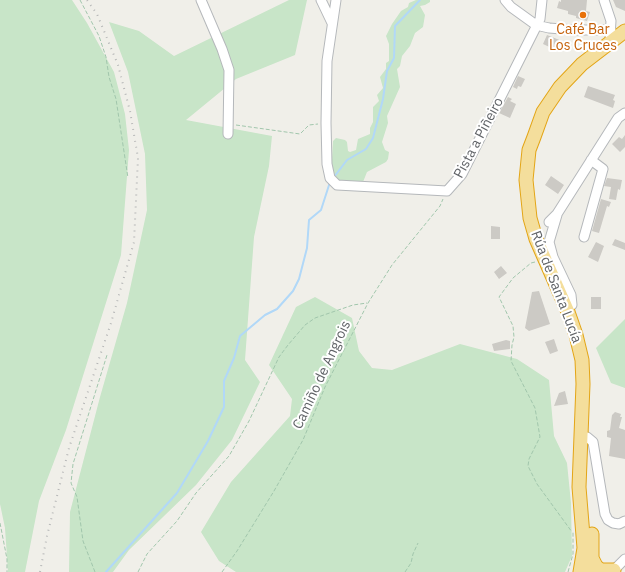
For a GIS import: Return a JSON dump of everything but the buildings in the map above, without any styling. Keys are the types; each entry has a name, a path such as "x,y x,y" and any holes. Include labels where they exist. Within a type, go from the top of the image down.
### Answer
{"highway":[{"name":"Rúa de Santa Lucía","path":"584,437 583,384 580,354 576,335 568,312 545,260 530,218 526,180 529,150 543,112 560,87 610,37 625,31"},
{"name":"Rúa de Santa Lucía","path":"584,437 590,380 588,365 579,321 546,250 538,224 533,202 532,176 536,151 543,124 553,105 568,84 580,71 625,38"},
{"path":"584,437 592,558 590,572"},
{"path":"580,572 584,548 579,487 584,437"},
{"path":"592,558 596,566 601,570 613,571"}],"street":[{"path":"200,0 222,49 229,70 229,129"},
{"path":"321,0 332,23"},
{"path":"326,123 327,61 336,0"},
{"path":"505,0 511,7 536,25 610,37 610,21 604,0"},
{"name":"Pista a Piñeiro","path":"326,123 327,164 332,181 337,185 447,192 462,174 540,19 542,0"},
{"path":"549,222 557,214 618,118 625,113"},
{"path":"584,237 603,169 591,160"},
{"path":"557,214 549,242 553,257 571,295 572,305"},
{"path":"584,437 593,442 605,514 608,520 613,523 619,524 625,521"},
{"path":"613,571 625,559"}],"path":[{"path":"80,0 99,36 106,57 108,77 116,99 128,178"},
{"path":"229,129 300,134 309,125 326,123"},
{"name":"Camiño de Angrois","path":"222,572 237,551 274,491 303,440 325,387 368,303 392,265 440,206 447,192"},
{"path":"545,260 531,263 513,278 499,297 513,326 514,337 511,361 535,408 540,437 534,446 528,466 537,484 573,533 573,554 568,572"},
{"path":"138,572 147,554 177,521 196,493 229,456 249,421 278,357 305,325 315,318 353,305 368,303"},
{"path":"95,572 83,541 76,498 71,482 73,464 107,355"},
{"path":"0,523 7,559 7,572"},
{"path":"405,572 411,563 418,543"}],"green space":[{"path":"0,0 72,0 87,23 114,72 125,114 129,150 121,255 66,430 39,501 25,572 8,572 5,528 0,504"},
{"path":"289,0 307,0 295,55 236,79 186,120 272,136 269,166 254,237 245,360 260,382 232,440 196,485 129,550 113,572 69,572 70,512 100,397 127,303 147,210 145,154 128,72 109,22 139,31 174,56"},
{"path":"416,0 430,0 430,2 420,6 425,15 423,27 415,33 410,46 402,56 400,66 397,69 400,87 387,116 388,123 382,142 385,150 389,152 388,159 386,162 367,172 363,182 364,185 346,184 331,177 333,141 336,138 345,140 347,142 348,151 350,152 356,150 358,139 370,134 370,128 373,122 373,107 379,101 377,95 383,88 380,77 386,69 386,63 389,61 389,44 386,36 401,11 408,7 409,3"},
{"path":"315,297 352,318 359,351 372,368 392,370 460,344 517,359 549,380 554,436 567,463 571,503 572,556 565,572 236,572 219,561 201,532 231,482 290,416 292,399 269,365 296,307"},
{"path":"625,319 625,388 611,383 596,348"}],"waterway":[{"path":"334,177 347,160 366,149 373,138 383,99 387,71 394,58 395,26 420,0"},
{"path":"106,572 177,493 208,441 224,407 224,381 234,358 240,336 265,315 277,309 293,291 299,279 307,248 309,220 321,210 330,182"}],"railway":[{"path":"40,572 47,536 69,448 111,323 134,242 138,158 130,111 118,65 97,14 87,0"}],"place":[{"name":"Café Bar Los Cruces","path":"583,15"}]}
